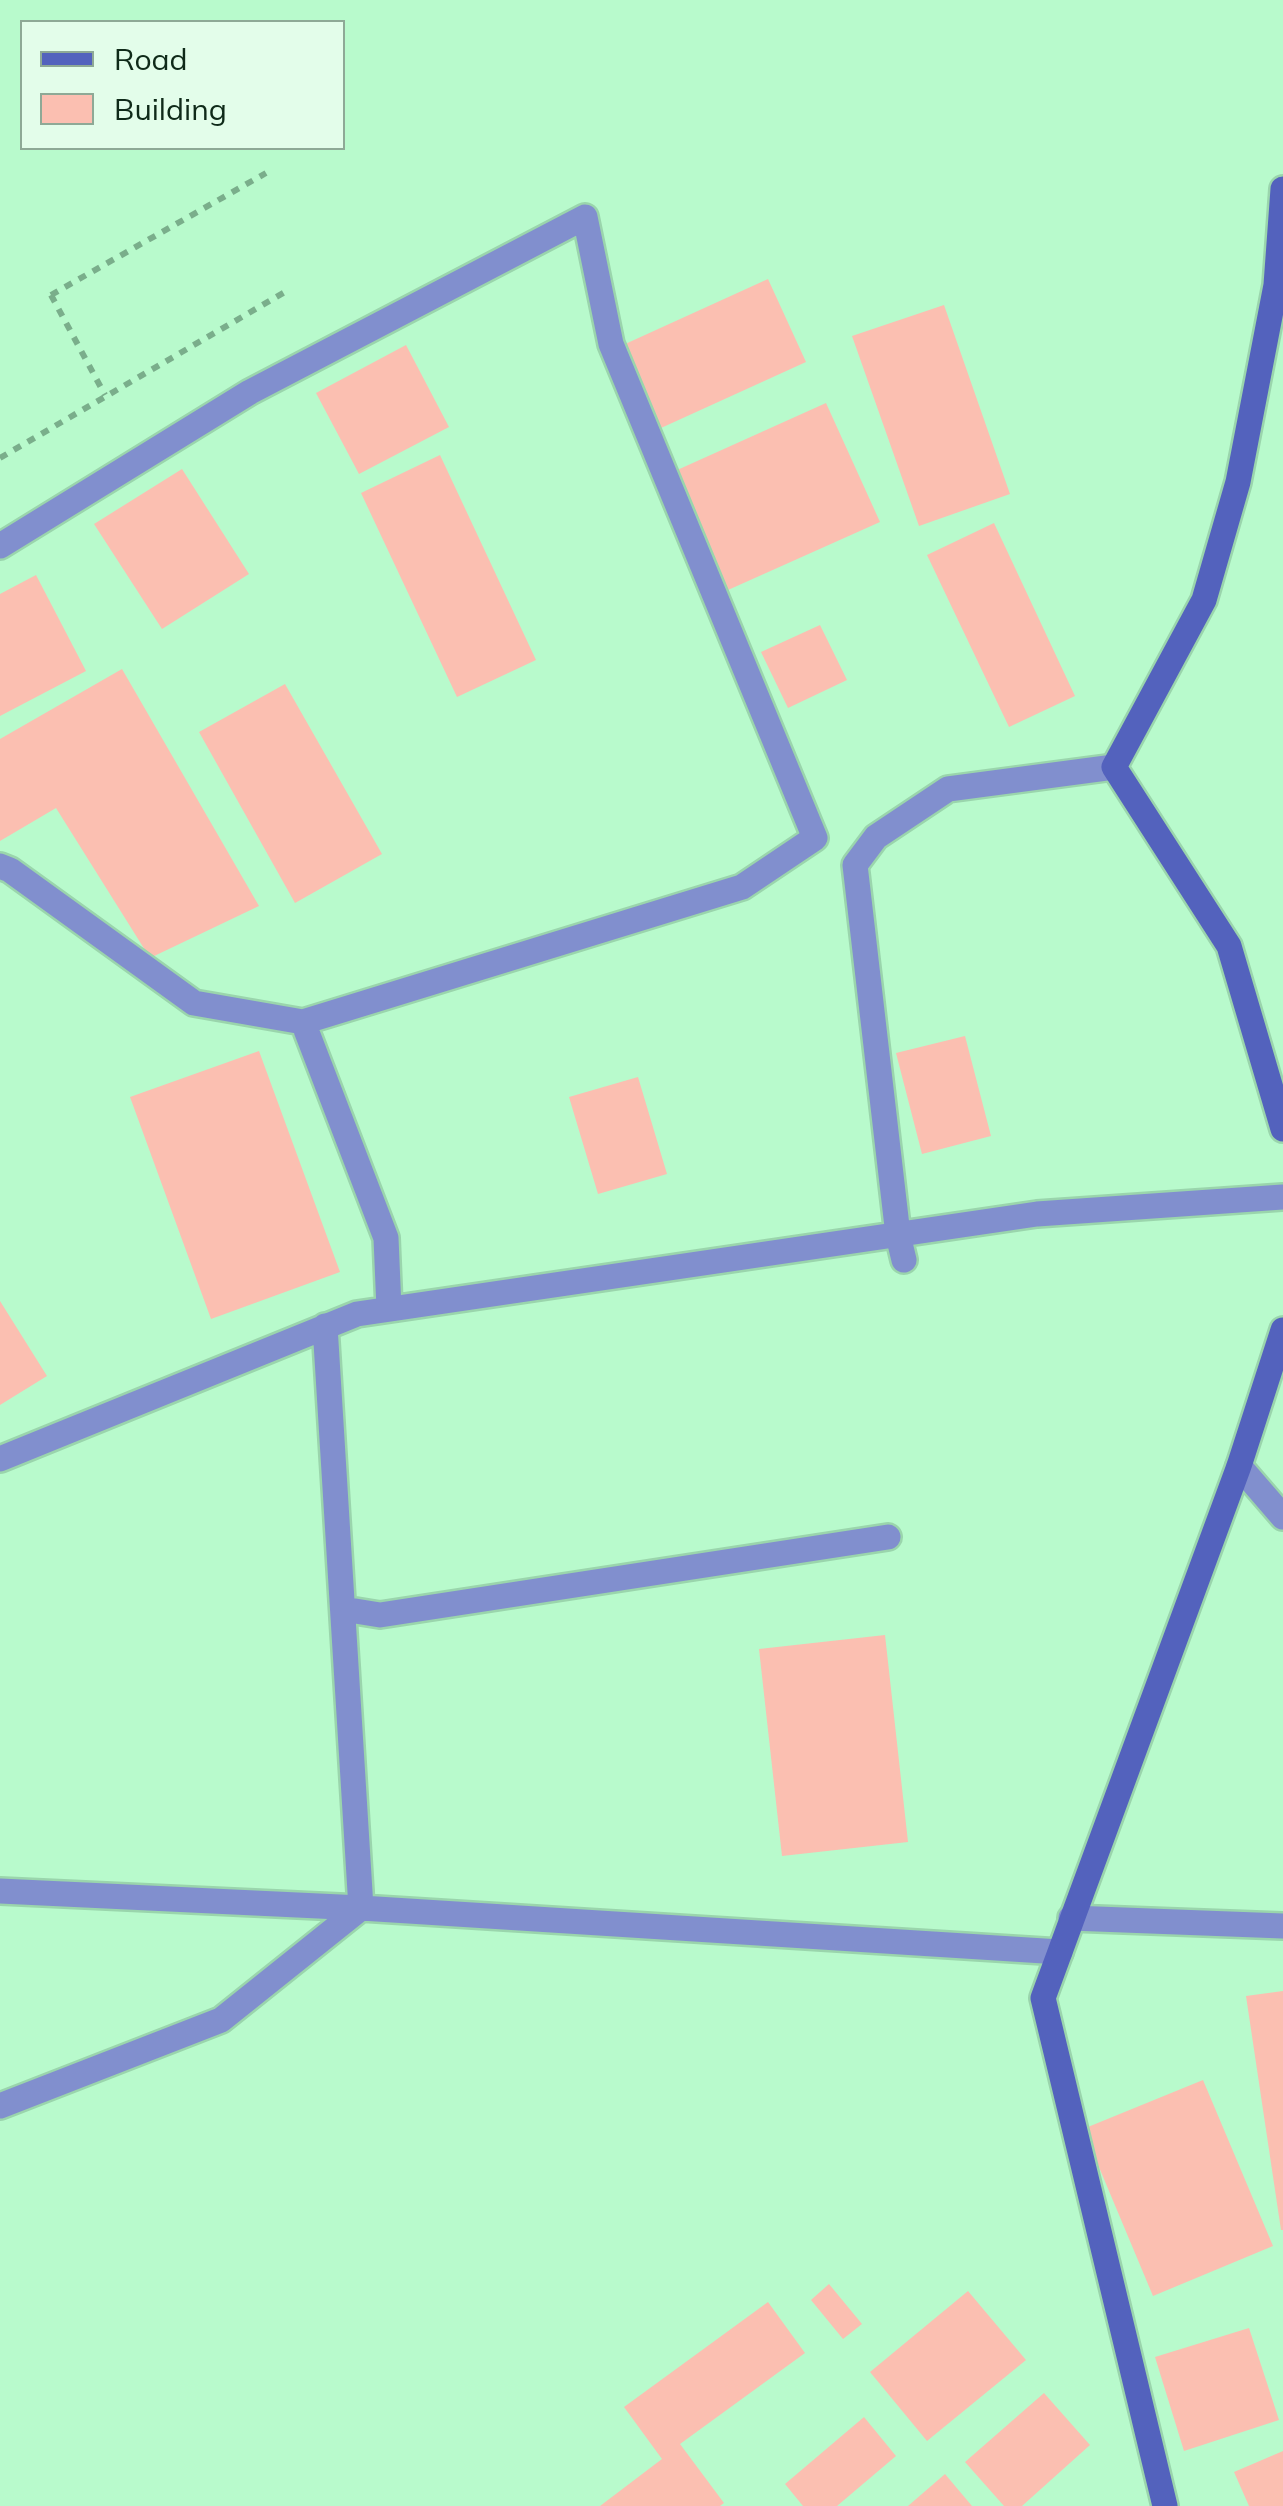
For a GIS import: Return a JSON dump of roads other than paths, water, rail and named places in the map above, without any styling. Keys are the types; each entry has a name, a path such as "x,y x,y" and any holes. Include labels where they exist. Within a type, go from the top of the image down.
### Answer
{"main road":[{"path":"1283,189 1276,285 1238,482 1204,600 1114,767 1229,946 1283,1129"},
{"path":"1165,2506 1043,1998 1239,1466 1283,1330"}],"street":[{"path":"0,546 250,392 585,217 611,344 815,838 742,886 303,1022 194,1003 3,872"},
{"path":"901,1247 855,864 876,837 948,788 1114,767"},
{"path":"814,834 855,864"},
{"path":"303,1022 386,1238 389,1308"},
{"path":"0,1459 357,1314 901,1247 1038,1214 1283,1197"},
{"path":"325,1326 362,1908"},
{"path":"1239,1466 1283,1517"},
{"path":"343,1609 380,1616 888,1536"},
{"path":"0,1891 362,1908 1060,1952"},
{"path":"0,2106 221,2020 362,1908"},
{"path":"1072,1918 1283,1926"}]}
